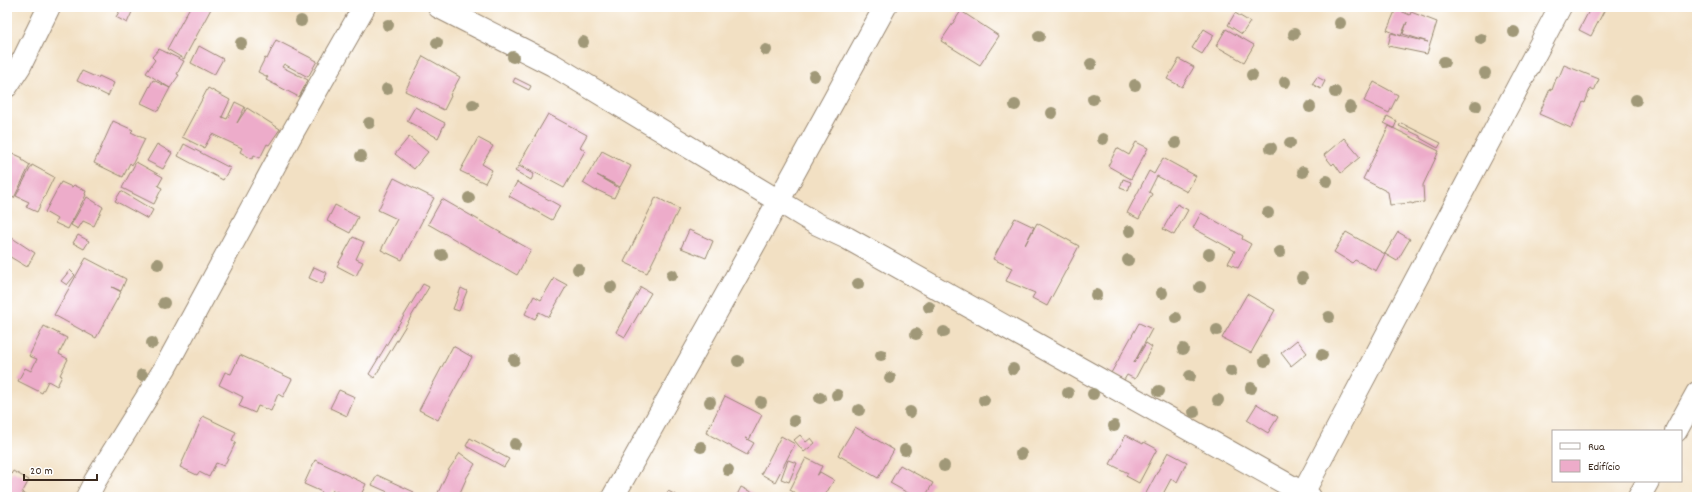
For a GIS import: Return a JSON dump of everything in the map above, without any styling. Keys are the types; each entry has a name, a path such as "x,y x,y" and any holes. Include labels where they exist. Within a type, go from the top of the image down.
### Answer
{"street":[{"path":"7,86 20,66 49,7"},
{"path":"86,497 165,368 290,137 364,7"},
{"path":"439,7 553,65 751,184 778,202 815,223 847,238 1305,496 1560,7"},
{"path":"613,497 885,7"},
{"path":"1677,430 1697,393"},
{"path":"1639,497 1647,482"}],"building":[{"path":"122,7 132,12 127,23 116,17"},
{"path":"190,7 212,7 184,59 167,49"},
{"path":"1591,7 1606,7 1591,36 1579,30"},
{"path":"1396,9 1410,15 1411,12 1437,22 1427,54 1388,46 1391,33 1398,35 1387,30","holes":["1407,22 1403,34 1428,42 1401,35"]},
{"path":"961,11 999,36 980,65 941,41"},
{"path":"1235,13 1250,22 1242,34 1228,25"},
{"path":"1204,29 1214,35 1202,54 1192,48"},
{"path":"1226,29 1254,45 1244,62 1216,46"},
{"path":"276,40 317,61 308,77 284,64 282,67 308,80 299,97 266,80 268,77 258,72 265,58 267,59"},
{"path":"199,46 223,59 214,75 191,63"},
{"path":"159,49 184,61 177,74 179,75 170,88 146,73 155,60 152,57"},
{"path":"423,56 460,77 444,110 405,91"},
{"path":"1179,59 1194,67 1182,87 1167,79"},
{"path":"1564,65 1599,79 1594,91 1590,89 1585,103 1583,102 1571,128 1539,114 1550,89 1552,90 1557,76 1559,77"},
{"path":"82,71 98,78 99,76 114,83 108,96 77,81"},
{"path":"1317,77 1325,81 1321,89 1312,84"},
{"path":"515,78 531,86 529,90 513,82"},
{"path":"153,80 170,88 158,111 141,103"},
{"path":"1374,82 1398,95 1389,113 1364,101"},
{"path":"208,88 230,100 222,117 227,119 235,102 245,107 237,123 247,108 280,129 269,145 267,144 260,158 254,155 252,159 240,152 242,148 212,134 204,148 182,137"},
{"path":"415,107 445,123 438,138 407,121"},
{"path":"548,114 587,135 580,147 585,151 564,188 519,164"},
{"path":"1387,116 1397,121 1394,128 1384,123"},
{"path":"113,121 133,130 131,132 145,139 132,165 130,163 123,177 94,163"},
{"path":"1401,123 1441,143 1438,148 1420,138 1420,136 1399,126"},
{"path":"1389,126 1439,151 1423,185 1424,202 1390,205 1388,192 1363,179"},
{"path":"409,137 428,152 414,169 395,154"},
{"path":"478,138 493,146 482,164 492,170 485,183 460,171"},
{"path":"1344,138 1360,157 1341,173 1334,163 1332,165 1324,155"},
{"path":"1136,142 1148,148 1131,179 1108,166 1117,148 1129,155"},
{"path":"157,144 172,153 163,169 147,161"},
{"path":"184,144 230,168 223,180 178,156"},
{"path":"602,151 631,166 620,187 597,175 619,188 614,198 597,190 596,191 583,183"},
{"path":"10,152 23,158 22,160 30,165 14,198 7,195 7,158"},
{"path":"1163,158 1196,176 1187,192 1157,176 1149,192 1152,194 1139,219 1127,213 1149,171 1154,174"},
{"path":"136,162 163,177 158,186 162,188 154,204 122,188"},
{"path":"32,165 54,177 37,212 26,207 29,202 16,196"},
{"path":"519,166 534,174 531,180 515,171"},
{"path":"394,178 434,198 402,260 381,250 397,219 378,210"},
{"path":"1123,179 1131,182 1128,191 1120,188"},
{"path":"61,182 72,187 74,185 86,191 86,195 68,229 55,223 57,219 45,212"},
{"path":"517,182 560,206 552,220 509,196"},
{"path":"121,191 153,210 148,219 115,201"},
{"path":"87,197 103,207 94,226 83,221 78,229 71,225"},
{"path":"656,197 679,209 647,273 624,262"},
{"path":"442,199 531,250 517,275 428,224"},
{"path":"1177,204 1188,210 1174,235 1163,229"},
{"path":"335,205 358,217 350,233 327,221"},
{"path":"1201,213 1243,236 1242,239 1251,244 1238,268 1228,263 1235,251 1193,228"},
{"path":"1015,218 1034,227 1025,245 1037,223 1079,246 1047,306 1032,298 1035,293 1006,281 1012,268 993,259"},
{"path":"689,230 713,241 706,258 681,248"},
{"path":"1346,232 1385,254 1376,271 1355,260 1352,263 1334,252"},
{"path":"1398,232 1410,239 1397,261 1385,254"},
{"path":"78,235 89,241 84,249 73,243"},
{"path":"9,236 35,253 27,267 7,255 7,239"},
{"path":"353,237 364,242 356,259 363,262 356,276 337,266"},
{"path":"86,258 126,279 121,291 112,287 121,292 96,338 54,315"},
{"path":"314,267 327,273 322,284 309,278"},
{"path":"70,270 75,275 67,285 61,281"},
{"path":"554,278 567,285 549,317 539,312 535,319 525,314 534,296 541,300"},
{"path":"423,284 429,287 374,378 369,374"},
{"path":"641,287 651,293 625,337 616,332"},
{"path":"461,288 467,291 459,311 453,309"},
{"path":"1247,294 1275,310 1251,353 1222,338"},
{"path":"1139,323 1152,329 1134,363 1146,343 1152,347 1135,379 1127,375 1124,380 1111,373"},
{"path":"44,326 67,338 59,354 68,359 60,375 62,376 57,386 48,381 42,393 18,381 25,368 31,371 37,359 29,356"},
{"path":"1297,340 1307,353 1291,366 1281,353"},
{"path":"453,346 472,357 438,420 419,410"},
{"path":"240,355 292,379 283,397 278,394 271,411 258,406 255,413 239,406 243,397 219,385 225,372 231,374"},
{"path":"339,390 355,397 347,416 330,408"},
{"path":"725,396 762,415 749,440 745,438 754,443 747,455 706,433"},
{"path":"1257,404 1278,417 1268,433 1247,420"},
{"path":"203,416 236,432 232,440 236,442 224,466 216,463 209,477 199,472 197,475 180,467"},
{"path":"855,427 894,450 878,478 838,455"},
{"path":"800,435 806,442 811,438 815,443 804,452 794,440"},
{"path":"1126,435 1143,444 1144,442 1157,449 1139,483 1126,476 1128,473 1110,464"},
{"path":"781,436 795,444 775,482 761,474"},
{"path":"470,438 509,459 504,467 466,446"},
{"path":"1168,452 1187,462 1177,482 1171,479 1163,494 1165,496 1164,497 1144,497"},
{"path":"460,453 475,464 459,495 463,497 436,497 449,469"},
{"path":"806,458 822,466 817,476 820,472 834,480 824,497 802,497 790,490"},
{"path":"315,460 366,484 360,497 354,497 347,494 346,496 333,490 330,497 320,497 322,492 304,484"},
{"path":"788,460 797,463 789,482 781,479"},
{"path":"900,465 933,483 925,497 915,497 890,483"},
{"path":"13,471 29,480 22,493 30,497 7,497 7,481"},
{"path":"377,475 414,492 411,497 399,497 372,485"},
{"path":"741,487 761,497 736,497"},
{"path":"668,491 680,497 665,497"}]}
